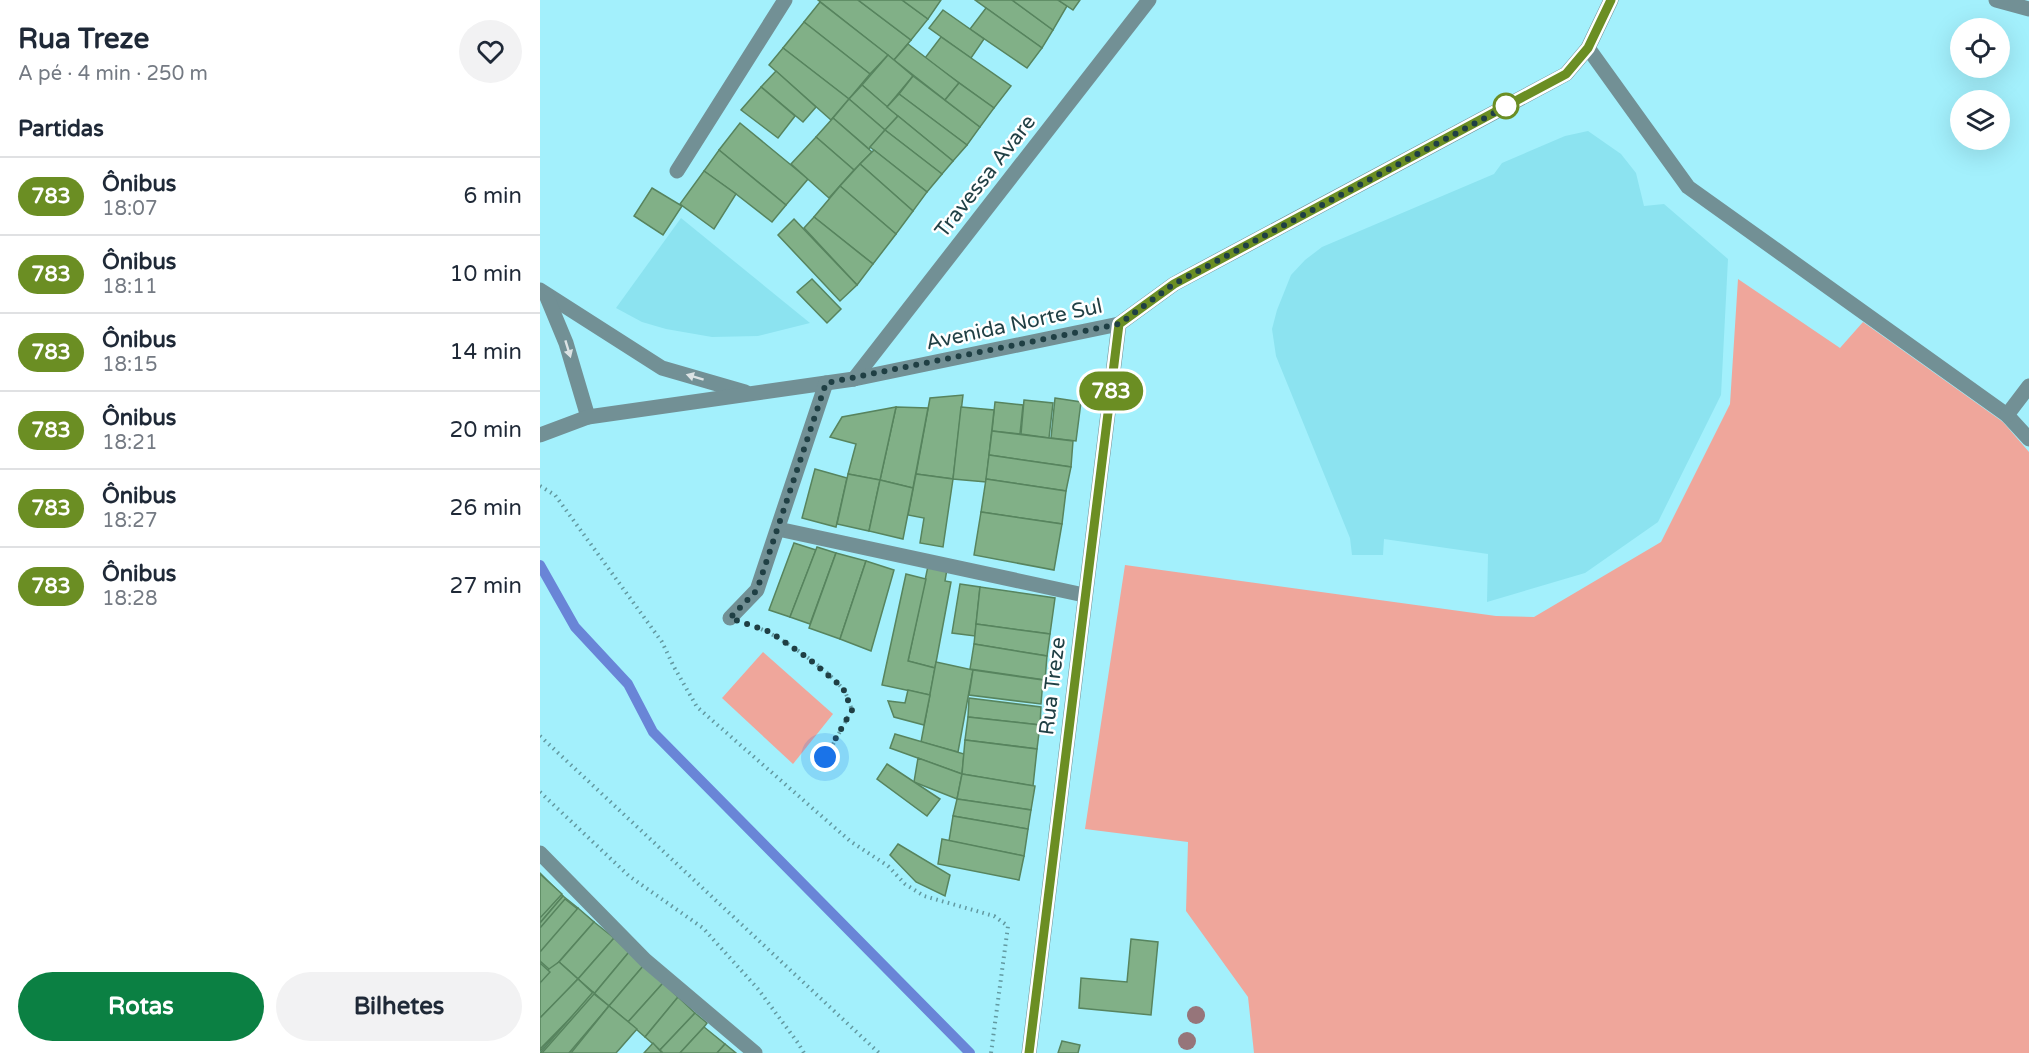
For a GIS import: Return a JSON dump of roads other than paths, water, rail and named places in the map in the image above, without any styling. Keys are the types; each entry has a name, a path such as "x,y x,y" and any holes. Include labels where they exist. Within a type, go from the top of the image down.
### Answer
{"street":[{"path":"677,171 785,0"},
{"name":"Travessa Avare","path":"854,379 1149,0"},
{"name":"Avenida Norte Sul","path":"540,435 588,417 854,379 1119,324 1174,284 1566,74 1588,48 1611,0"},
{"path":"1996,0 2029,9"},
{"path":"1588,48 1688,187 2007,414 2029,439"},
{"path":"543,293 662,368 751,394"},
{"path":"543,293 566,343 588,417"},
{"name":"Rua Treze","path":"1029,1053 1119,324"},
{"path":"730,618 757,590 826,383"},
{"path":"2007,414 2029,386"},
{"path":"778,529 1084,595"},
{"path":"540,853 645,960 755,1053"}],"waterway":[{"path":"540,565 575,627 628,684 653,732 970,1053"}]}
